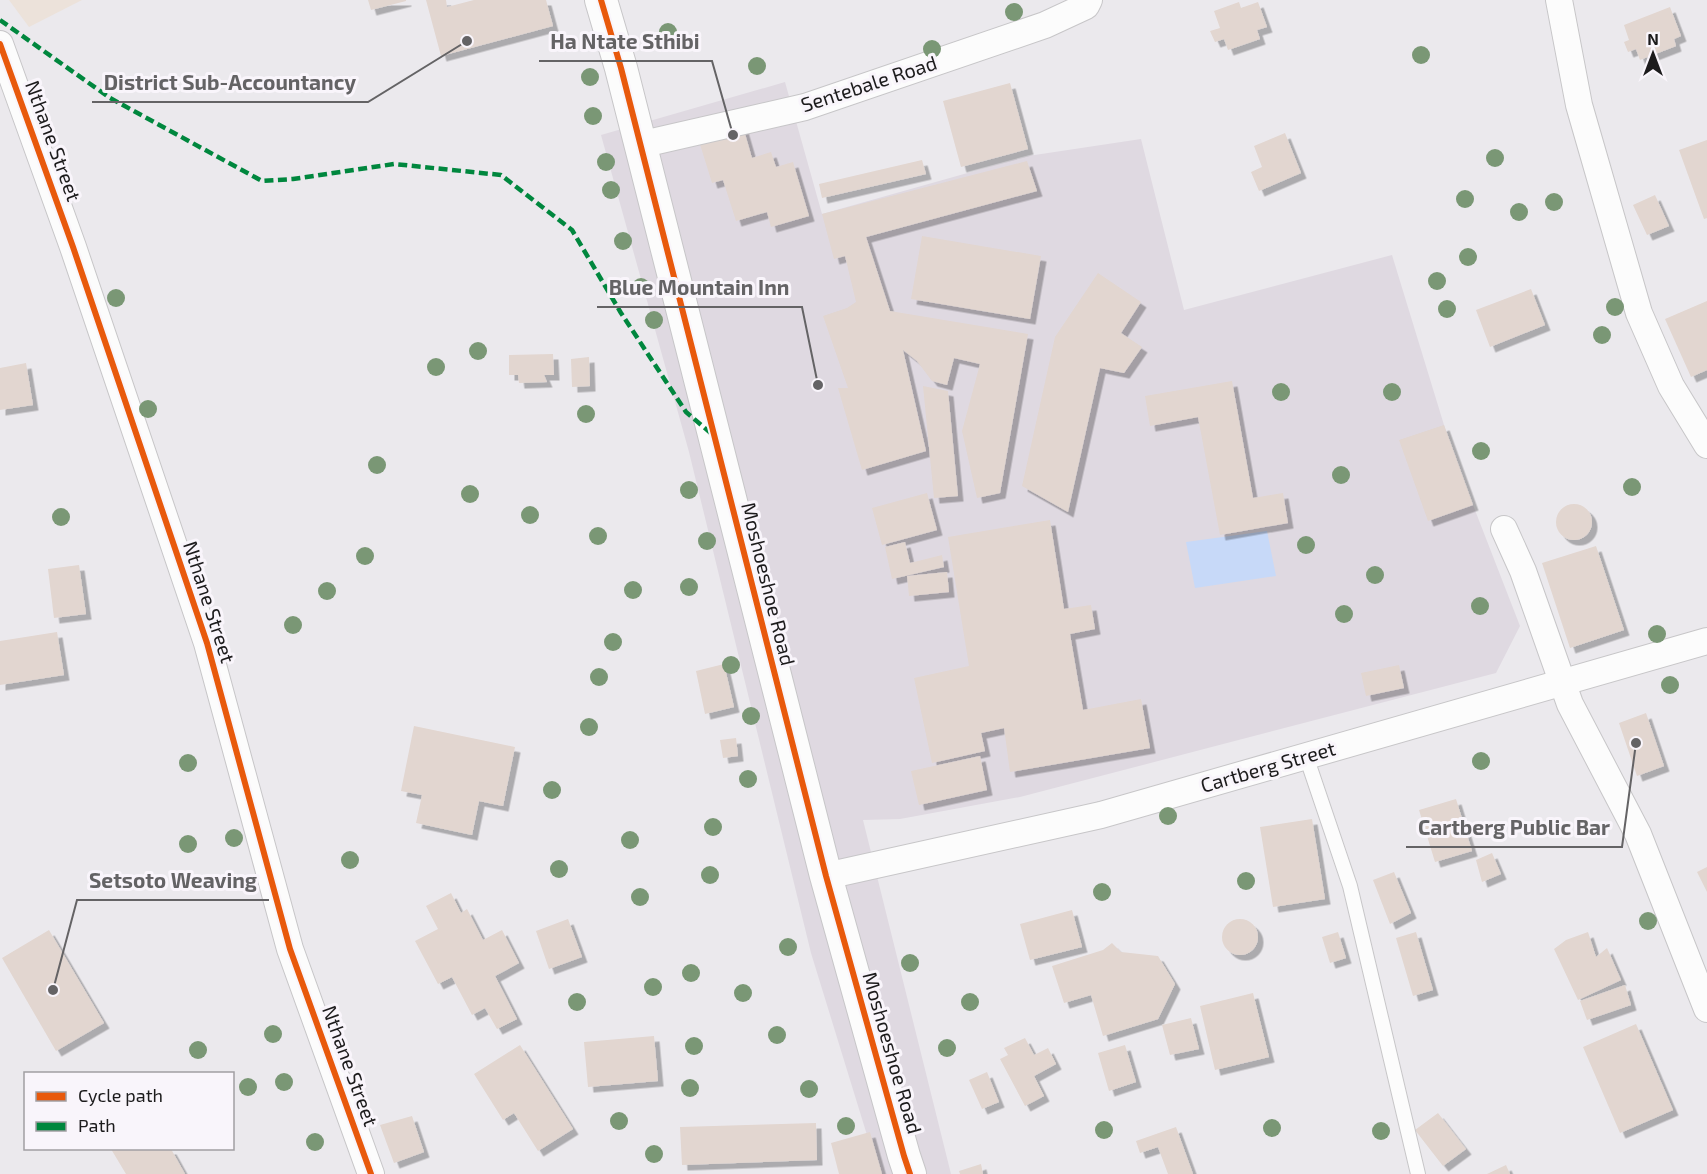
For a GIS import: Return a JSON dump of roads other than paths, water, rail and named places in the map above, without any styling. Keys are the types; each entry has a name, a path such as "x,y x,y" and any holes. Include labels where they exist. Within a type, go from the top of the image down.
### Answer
{"street":[{"name":"Moshoeshoe Road","path":"601,0 621,68 826,876 910,1174"},
{"name":"Sentebale Road","path":"639,144 805,107 1045,25 1086,6 1089,0"},
{"path":"1559,0 1579,105 1639,313 1671,386 1707,445"},
{"name":"Nthane Street","path":"0,44 73,247 207,643 290,949 371,1174"},
{"path":"1504,529 1523,571 1570,704 1638,834 1707,1009"},
{"name":"Cartberg Street","path":"826,876 1101,815 1707,641"}],"lane":[{"path":"1306,756 1350,886 1418,1174"}],"water":[{"path":"1267,531 1276,576 1195,588 1186,542"}],"place":[{"name":"District Sub-Accountancy","path":"467,41"},
{"name":"Ha Ntate Sthibi","path":"733,135"},
{"name":"Blue Mountain Inn","path":"818,385"},
{"name":"Cartberg Public Bar","path":"1636,743"},
{"name":"Setsoto Weaving","path":"53,990"}]}
